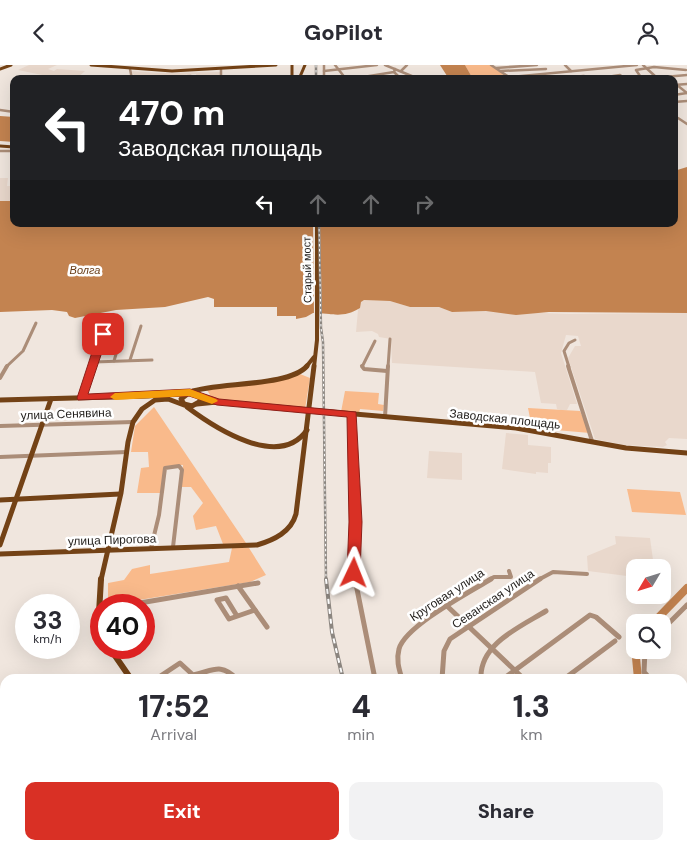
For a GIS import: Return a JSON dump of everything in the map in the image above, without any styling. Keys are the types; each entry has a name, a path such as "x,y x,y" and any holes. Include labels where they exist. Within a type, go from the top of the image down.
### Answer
{"main road":[{"path":"0,69 12,65"},
{"path":"91,65 165,71 276,65"},
{"path":"130,69 133,65"},
{"name":"Старый мост","path":"294,521 311,404 316,352 316,227"},
{"path":"0,400 148,396 190,392 294,375 308,367 314,359 316,352"},
{"path":"190,392 217,402"},
{"path":"185,405 181,401 182,397 190,392"},
{"path":"197,404 201,401 201,396"},
{"path":"101,594 103,569 120,494 133,422 152,401 164,398 185,405 248,441 262,446 278,447 293,443 304,435 308,427"},
{"path":"0,545 51,399"},
{"path":"185,405 217,402"},
{"name":"Заводская площадь","path":"217,402 516,428 626,448 687,453"},
{"path":"0,499 120,494"},
{"name":"улица Пирогова","path":"0,555 262,543 284,532 294,521"},
{"path":"118,659 128,674"}],"street":[{"path":"0,65 6,67"},
{"path":"324,65 324,75"},
{"path":"335,65 343,75"},
{"path":"324,71 377,65"},
{"path":"385,65 398,75"},
{"path":"401,71 407,65"},
{"path":"491,65 506,75"},
{"path":"496,68 538,65 554,73"},
{"path":"565,65 572,71"},
{"path":"587,65 592,69"},
{"path":"537,75 637,65"},
{"path":"643,65 654,75"},
{"path":"661,65 664,68"},
{"path":"362,67 369,75"},
{"path":"640,75 638,69 646,68 686,70"},
{"path":"130,69 131,75"},
{"path":"221,69 221,75"},
{"path":"500,71 546,69"},
{"path":"577,70 583,75"},
{"path":"164,75 165,71"},
{"path":"180,75 182,71"},
{"path":"379,75 394,71 401,71 410,75"},
{"path":"678,118 686,124"},
{"path":"0,378 5,367 23,351 36,323"},
{"path":"130,360 141,326"},
{"path":"82,398 103,334"},
{"path":"114,361 121,337"},
{"path":"385,417 390,339"},
{"path":"575,340 570,341 565,347 564,353 592,441"},
{"path":"375,341 362,367 387,371"},
{"path":"94,362 152,360"},
{"path":"148,396 164,398"},
{"path":"352,414 356,522 354,573 374,674"},
{"name":"улица Сенявина","path":"0,426 133,422"},
{"path":"0,457 127,452"},
{"path":"151,548 159,515 165,468 179,466 182,469 173,547"},
{"name":"Круговая улица","path":"401,674 398,664 399,647 416,626 494,577 508,579 511,577 508,571"},
{"name":"Севанская улица","path":"442,674 445,647 450,639 548,574 587,574"},
{"path":"155,600 258,583"},
{"path":"238,586 267,627"},
{"path":"238,616 226,598 218,600 229,619 238,616 255,610"},
{"path":"671,621 687,605"},
{"path":"447,606 518,674"},
{"path":"480,674 481,661 496,644 546,611"},
{"path":"510,674 590,615 596,617 619,637"},
{"path":"571,674 615,641"},
{"path":"645,659 644,672 646,674"},
{"path":"164,674 181,663 192,674"},
{"path":"196,674 218,667 228,670 232,674"}],"shaded area":[{"path":"29,65 57,65 48,69 54,71 57,69 85,71 80,75 42,75 18,70"},
{"path":"465,65 490,65 505,75 471,75"},
{"path":"131,71 158,73 221,72 221,75 134,75"},
{"path":"0,178 8,178 7,186 10,186 10,201 0,201"},
{"path":"361,301 390,301 410,307 439,307 452,312 486,311 569,314 687,313 687,439 669,438 665,442 667,445 663,447 624,445 595,439 568,358 575,346 581,346 578,336 566,335 561,353 577,404 570,404 567,410 561,410 557,409 556,404 541,403 535,372 392,363 391,339 379,337 378,334 372,331 356,332 358,310"},
{"path":"300,374 310,378 305,409 213,400 207,390 287,379"},
{"path":"345,391 379,393 378,404 384,405 383,411 360,409 359,413 341,412"},
{"path":"154,407 246,543 223,544 216,526 196,530 193,516 203,503 191,487 181,487 183,465 167,466 165,468 164,493 137,493 141,468 149,467 148,452 131,452 135,426"},
{"path":"528,408 580,411 590,433 532,428"},
{"path":"506,433 528,435 528,445 551,447 551,463 548,463 548,473 536,472 536,474 502,469"},
{"path":"429,451 462,453 462,480 427,478"},
{"path":"627,489 680,492 686,515 632,512"},
{"path":"615,536 650,538 653,559 626,559 626,576 588,571 587,556 616,544"},
{"path":"232,548 249,548 266,575 250,582 155,597 155,594 108,594 108,583 124,580 132,569 150,565 150,574 229,562"}],"water":[{"path":"440,65 465,65 471,75 446,75"},
{"path":"0,116 10,117 10,142 0,141"},
{"name":"Волга","path":"687,167 687,313 549,312 516,315 486,311 452,312 439,307 410,307 390,301 364,300 361,302 360,308 348,313 337,315 313,313 296,319 296,316 277,316 277,307 214,307 214,299 208,297 165,307 116,310 75,318 69,316 67,312 52,310 0,312 0,201 10,201 10,227 678,227 678,170"}],"pier":[{"path":"313,227 320,227 322,316 314,316"}],"waterway":[{"path":"662,614 687,588"},
{"path":"636,659 638,674"}],"railway":[{"path":"316,65 316,75"},
{"path":"319,227 321,328 323,342 326,580"},
{"path":"326,579 332,632 342,674"}],"slow traffic":[{"path":"115,397 190,392 212,401"}],"route":[{"path":"103,334 82,398 148,396 190,392 217,402 352,414 356,522 354,573"}]}
